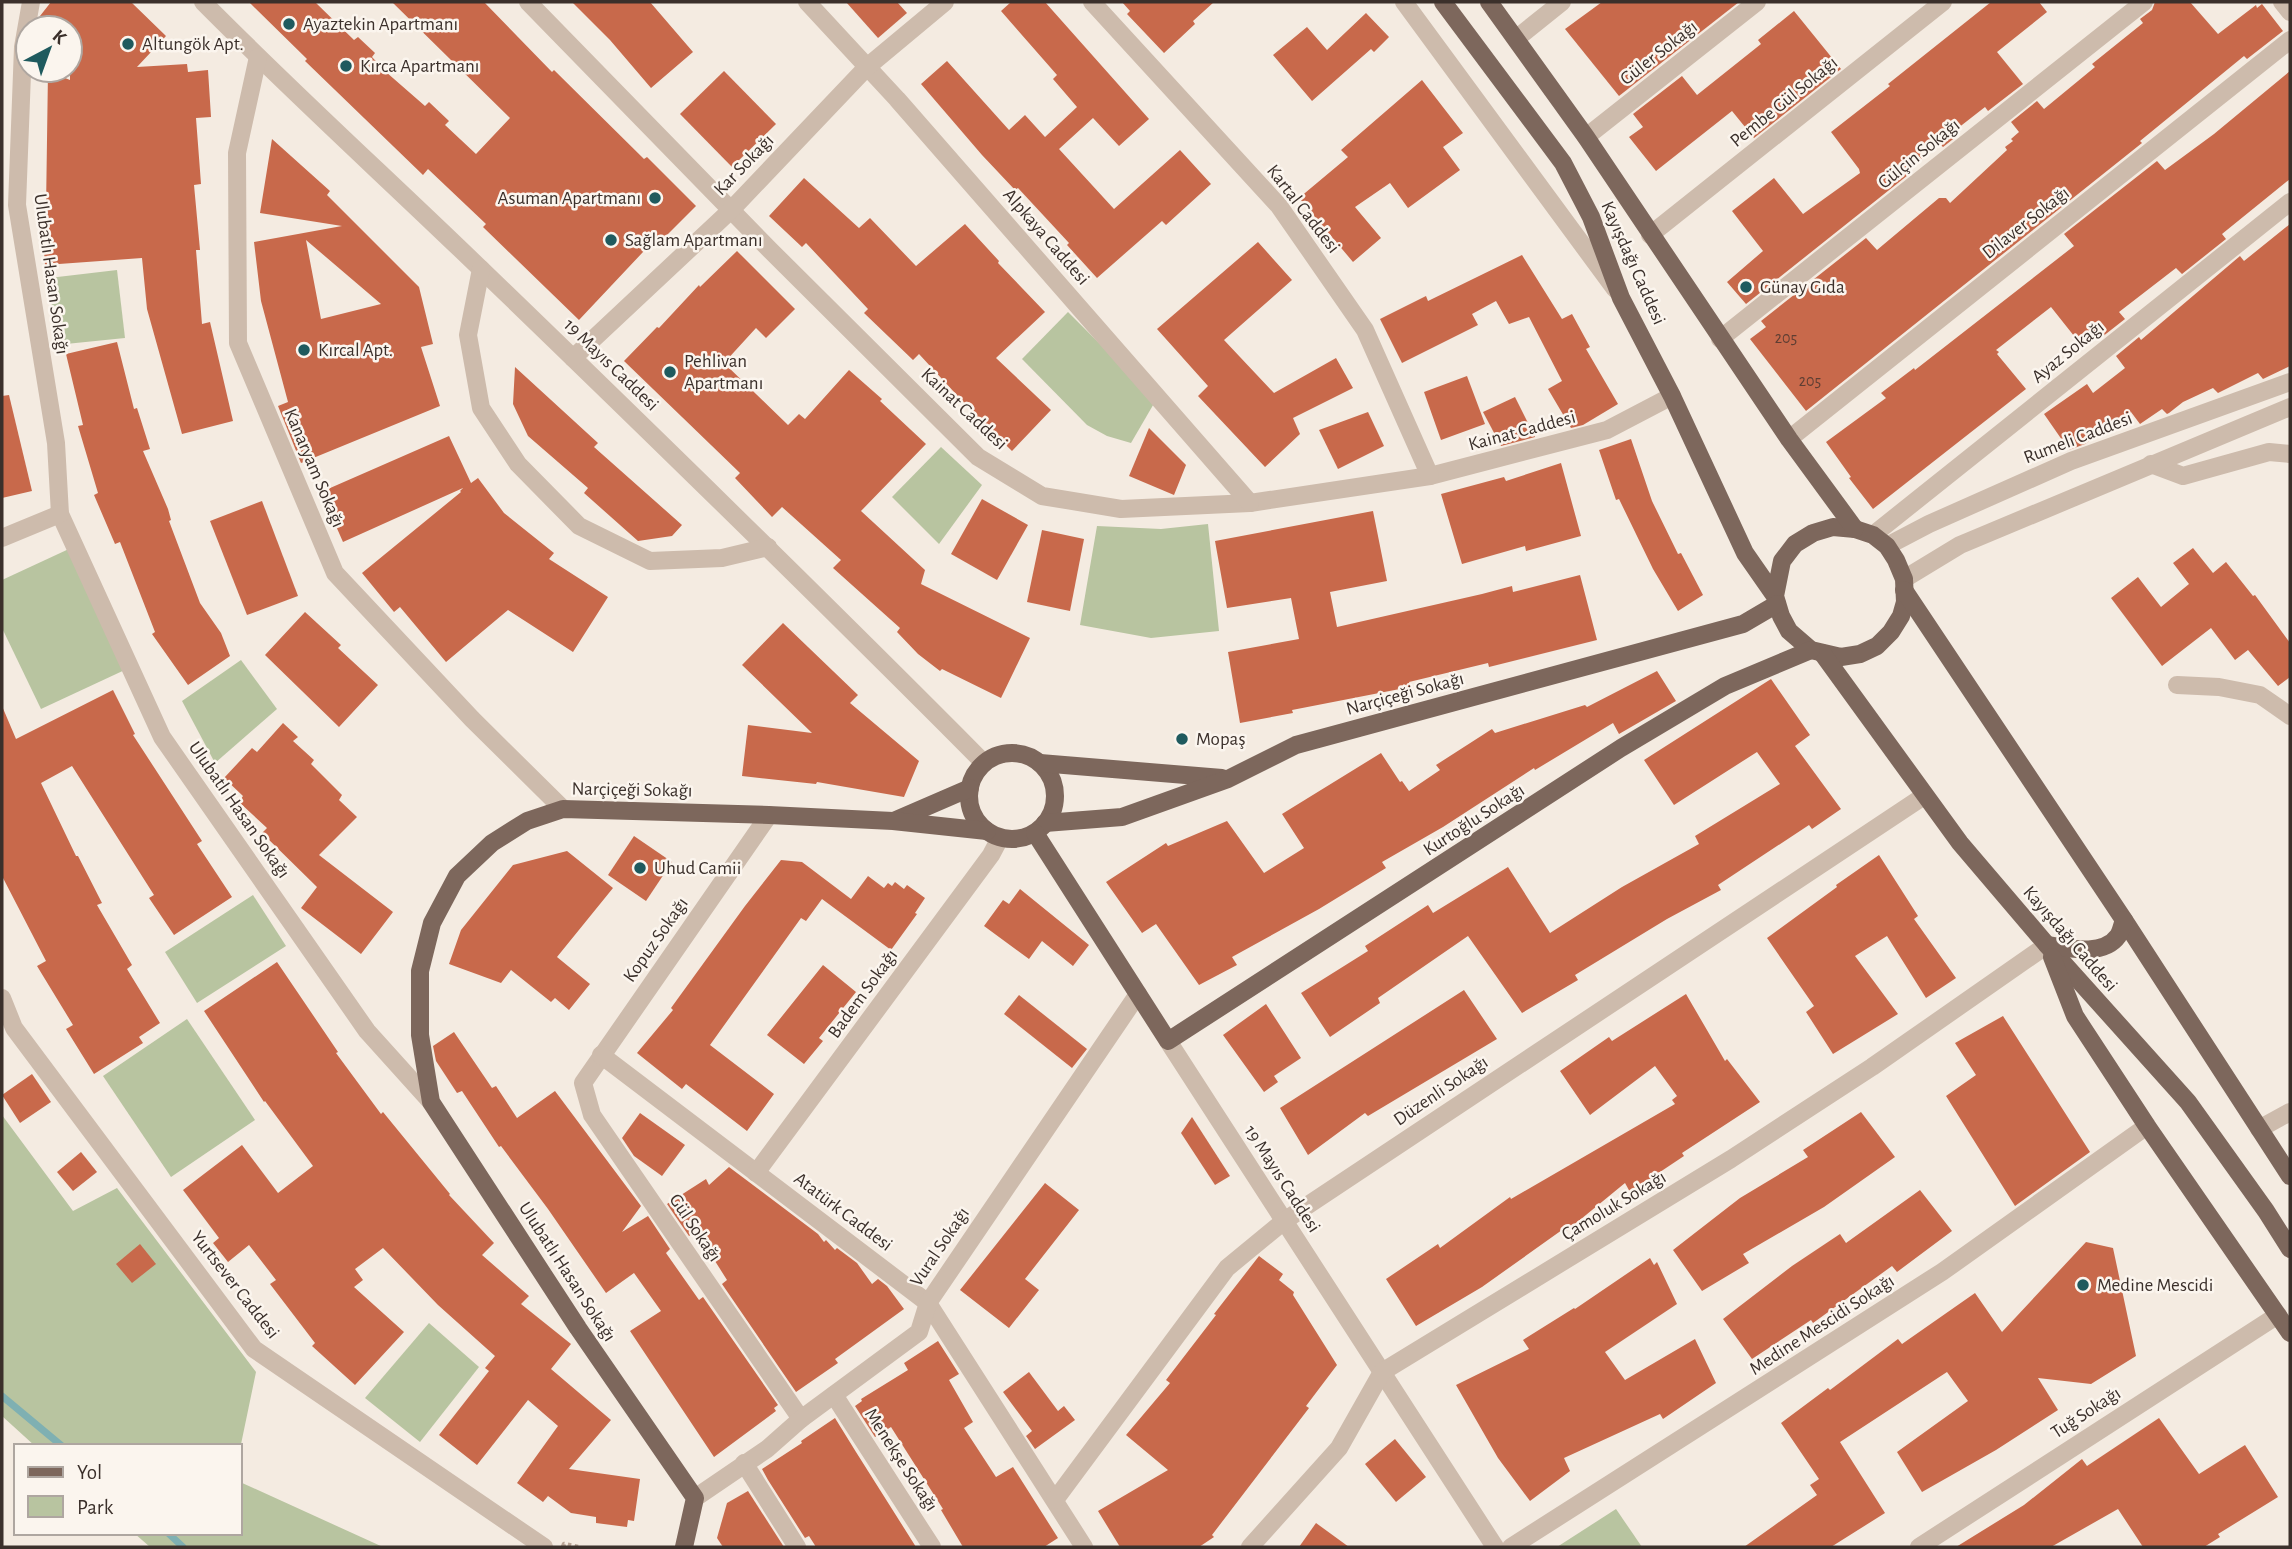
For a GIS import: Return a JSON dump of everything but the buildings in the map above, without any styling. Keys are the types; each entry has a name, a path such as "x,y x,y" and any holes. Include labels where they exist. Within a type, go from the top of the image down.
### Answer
{"main road":[{"name":"Kayışdağı Caddesi","path":"1443,2 1563,163 1591,217 1622,298 1672,396 1745,553 1776,600 1789,631 1816,652 1960,843 2188,1102 2290,1249"},
{"name":"Kayışdağı Caddesi","path":"1489,2 1586,137 1789,439 1855,529"},
{"path":"1776,600 1782,561 1795,544 1813,533 1833,527 1855,529 1880,541 1896,559 1904,585 1905,602 1901,616 1891,632 1877,646 1860,654 1841,657 1816,652"},
{"path":"1904,585 2290,1176"},
{"name":"Narçiçeği Sokağı","path":"430,1102 420,1035 420,971 432,923 457,876 492,843 527,821 563,809 769,815 893,821 994,834 1012,839 1040,828 1122,817 1228,779 1296,745 1743,624 1776,600"},
{"name":"Kurtoğlu Sokağı","path":"1168,1041 1620,748 1725,686 1816,652"},
{"path":"994,834 972,812 970,788 984,763 1006,753 1030,757 1040,763 1049,774 1056,800 1053,813 1040,828"},
{"path":"1040,763 1228,779"},
{"name":"Narçiçeği Sokağı","path":"893,821 970,788"},
{"name":"19 Mayıs Caddesi","path":"1040,828 1168,1041"},
{"path":"2124,920 2118,936 2106,946 2090,949 2047,944 2075,1016 2147,1126 2290,1333"},
{"name":"Ulubatlı Hasan Sokağı","path":"430,1102 578,1328 695,1498"},
{"path":"669,1547 685,1542 695,1498"}],"street":[{"name":"Ulubatlı Hasan Sokağı","path":"31,2 23,47 17,205 56,443 60,514 162,737 367,1031 430,1102"},
{"name":"19 Mayıs Caddesi","path":"203,2 258,58 481,268 768,547 984,763"},
{"name":"Kainat Caddesi","path":"528,2 730,210 978,457 1042,496 1121,509 1250,503 1430,476 1607,430 1672,396"},
{"name":"Alpkaya Caddesi","path":"807,2 1250,503"},
{"name":"Kar Sokağı","path":"573,358 730,210 867,67 945,2"},
{"name":"Kartal Caddesi","path":"1092,2 1279,206 1365,330 1430,476"},
{"path":"1404,2 1622,298"},
{"path":"1517,38 1562,2"},
{"name":"Güler Sokağı","path":"1586,137 1757,2"},
{"name":"Pembe Gül Sokağı","path":"1650,235 1943,2"},
{"name":"Gülçin Sokağı","path":"1720,339 2144,2"},
{"path":"2282,2 2290,12"},
{"name":"Dilaver Sokağı","path":"1789,439 2290,40"},
{"name":"Kanaryam Sokağı","path":"258,58 237,153 238,343 335,573 472,719 563,809"},
{"name":"Ayaz Sokağı","path":"1880,541 2290,202"},
{"path":"481,268 468,335 481,408 518,464 579,526 650,561 722,558 768,547"},
{"name":"Rumeli Caddesi","path":"1880,541 1929,524 2071,461 2290,382"},
{"path":"1904,585 1960,545 2290,407"},
{"path":"2151,464 2183,476 2269,452 2290,454"},
{"path":"2,538 60,514"},
{"path":"2177,685 2219,687 2260,695 2290,716"},
{"name":"Düzenli Sokağı","path":"1055,1500 1227,1268 1284,1220 1924,796"},
{"name":"Kopuz Sokağı","path":"601,1055 769,815"},
{"name":"Badem Sokağı","path":"757,1173 991,855 994,834"},
{"name":"Çamoluk Sokağı","path":"1250,1547 1339,1448 1382,1372 1731,1159 1883,1059 2047,944"},
{"name":"Vural Sokağı","path":"695,1498 767,1449 801,1419 919,1332 928,1303 1138,994"},
{"name":"Yurtsever Caddesi","path":"2,998 14,1028 254,1349 544,1547"},
{"name":"19 Mayıs Caddesi","path":"1168,1041 1495,1547"},
{"name":"Atatürk Caddesi","path":"601,1055 928,1303 1084,1547"},
{"name":"Gül Sokağı","path":"601,1055 583,1083 592,1115 801,1419"},
{"path":"2259,1129 2290,1112"},
{"name":"Medine Mescidi Sokağı","path":"1511,1547 1942,1272 2147,1126"},
{"name":"Tuğ Sokağı","path":"1919,1547 2278,1315"},
{"name":"Menekşe Sokağı","path":"834,1395 932,1547"},
{"path":"744,1463 797,1547"}],"path":[{"path":"563,1547 564,1544 578,1547"}],"green space":[{"path":"117,270 125,338 56,345 49,278"},
{"path":"1068,312 1156,400 1131,443 1107,436 1087,425 1022,359"},
{"path":"941,447 982,485 939,544 892,497"},
{"path":"1208,524 1219,631 1151,638 1080,625 1097,526 1161,529"},
{"path":"71,548 129,668 41,709 2,628 2,580"},
{"path":"241,660 277,709 215,763 182,701"},
{"path":"253,895 286,946 197,1003 165,952"},
{"path":"187,1019 255,1120 171,1177 103,1076"},
{"path":"2,1115 73,1211 117,1188 256,1372 241,1444 33,1444 2,1416"},
{"path":"429,1323 479,1367 420,1442 365,1398"},
{"path":"242,1483 383,1547 150,1547 136,1535 242,1535"},
{"path":"1616,1509 1642,1547 1557,1547"}],"waterway":[{"path":"2,1396 60,1444"},
{"path":"170,1535 183,1547"}],"place":[{"name":"Ayaztekin Apartmanı","path":"289,24"},
{"name":"Altungök Apt.","path":"128,44"},
{"name":"Kırca Apartmanı","path":"346,66"},
{"name":"Asuman Apartmanı","path":"655,198"},
{"name":"Sağlam Apartmanı","path":"611,240"},
{"name":"Günay Gıda","path":"1746,287"},
{"name":"Kırcal Apt.","path":"304,350"},
{"name":"Pehlivan Apartmanı","path":"670,372"},
{"name":"Mopaş","path":"1182,739"},
{"name":"Uhud Camii","path":"640,868"},
{"name":"Medine Mescidi","path":"2083,1285"}]}
